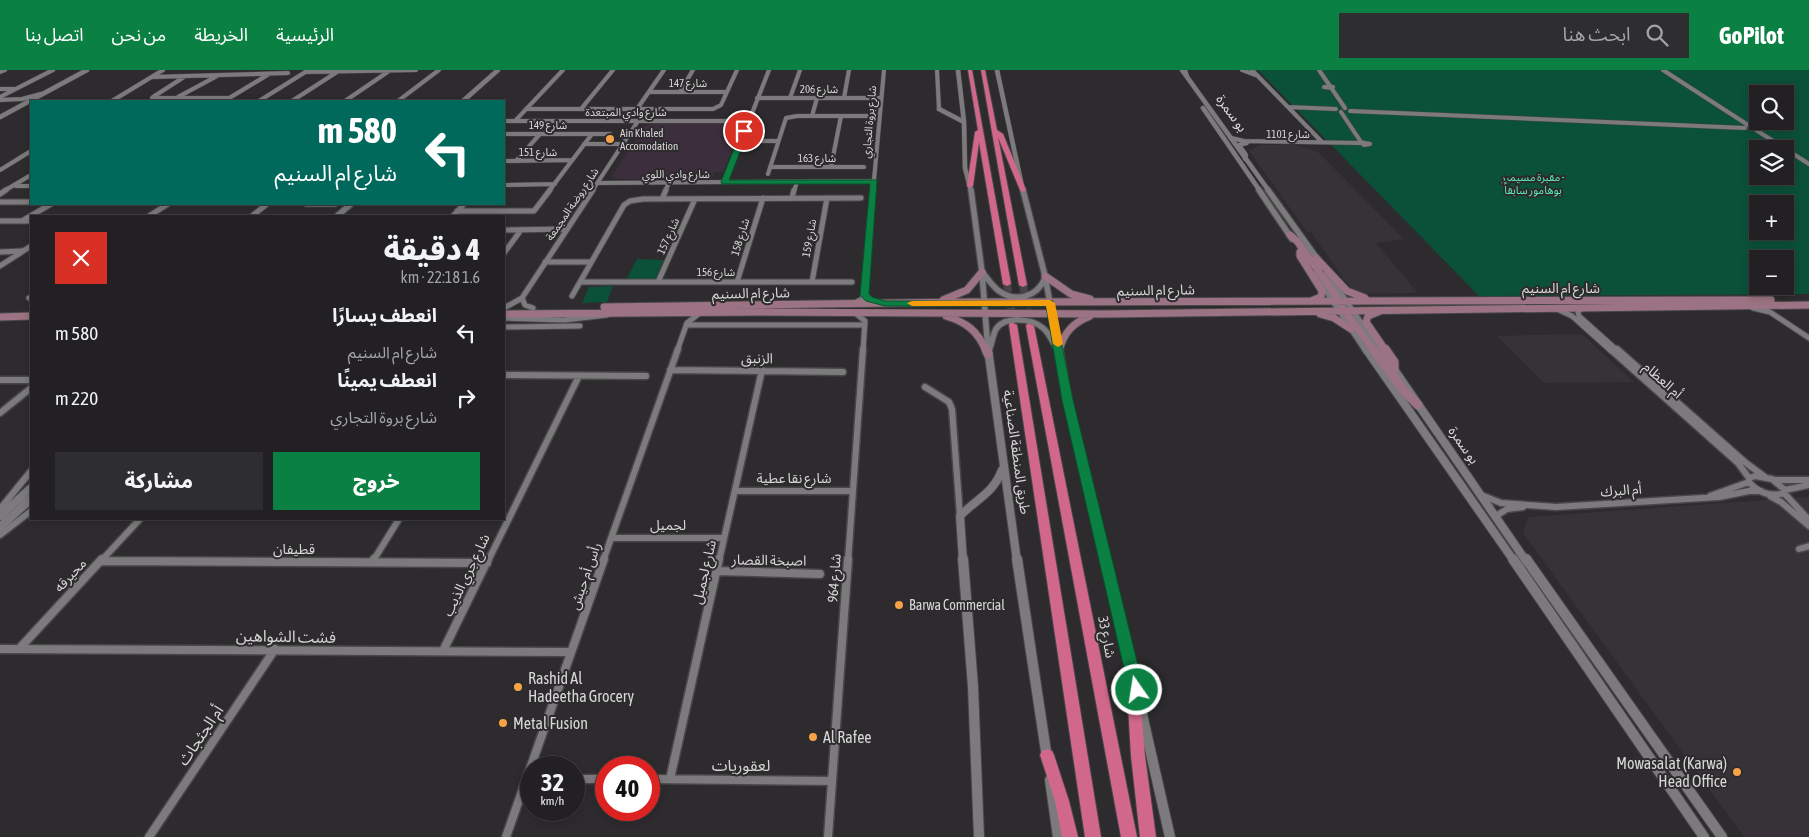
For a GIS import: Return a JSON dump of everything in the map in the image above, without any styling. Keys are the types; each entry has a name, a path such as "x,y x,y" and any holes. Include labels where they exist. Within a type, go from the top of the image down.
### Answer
{"highway":[{"path":"970,70 1007,284"},
{"path":"983,70 1023,284"},
{"path":"970,186 979,126"},
{"path":"994,130 1000,134 1023,190"},
{"path":"1013,325 1093,837"},
{"name":"شارع 33","path":"1030,326 1129,837"},
{"path":"1132,672 1138,756 1148,837"},
{"path":"1047,755 1062,801 1070,837"}],"main road":[{"path":"1290,235 1297,241 1405,392 1418,405"},
{"path":"1291,302 1312,301 1322,295 1322,291 1300,256 1300,252"},
{"path":"1316,258 1324,263 1341,288 1348,293 1370,299 1400,301"},
{"path":"924,303 949,299 963,293 972,287 982,272"},
{"path":"1046,276 1064,290 1078,296 1130,303"},
{"name":"شارع ام السنيم","path":"1051,308 1105,314 1257,311 1400,301 1809,300"},
{"path":"1134,313 1215,307 1469,305 1488,301"},
{"path":"1051,308 1168,307 1206,302"},
{"name":"شارع ام السنيم","path":"505,309 885,303 924,303 986,308 1051,308 1130,303 1206,302 1291,302 1384,310 1809,305"},
{"path":"759,312 808,309 986,308"},
{"name":"شارع ام السنيم","path":"505,316 680,312 933,313 986,308"},
{"path":"1384,310 1368,316 1366,322 1394,362 1394,369"},
{"path":"1257,311 1326,315 1351,329"},
{"path":"0,312 30,312"},
{"path":"933,313 954,318 971,326 979,335 988,354"},
{"path":"1059,351 1064,335 1075,322 1090,316 1105,314"},
{"path":"0,316 30,316"}],"street":[{"path":"0,72 5,70"},
{"path":"0,99 53,70"},
{"path":"32,100 87,70"},
{"path":"38,100 93,70"},
{"path":"114,100 163,70"},
{"path":"261,100 306,71 416,70"},
{"path":"399,100 439,70"},
{"path":"464,100 498,70"},
{"path":"470,100 503,70"},
{"path":"515,121 563,70"},
{"path":"581,109 613,70"},
{"path":"637,109 664,70"},
{"path":"680,92 693,70"},
{"path":"526,109 708,109 719,107 737,70"},
{"path":"725,182 769,70"},
{"path":"790,98 800,70"},
{"path":"844,98 849,70"},
{"name":"شارع بروة التجاري","path":"864,295 884,70"},
{"path":"937,70 939,109 964,122"},
{"name":"طريق المنطقة الصناعية","path":"958,70 964,122 965,168 970,186 982,272 988,354 1003,468 1058,837"},
{"path":"982,272 999,290 1015,296 1037,292 1042,288 1046,276 1023,190 997,70"},
{"name":"بو سمرة","path":"1176,70 1300,252 1394,369 1480,495 1722,837"},
{"name":"بو سمرة","path":"1184,70 1186,76 1316,258 1343,306 1351,329 1450,468 1704,837"},
{"name":"شارع 1101","path":"1242,70 1260,78"},
{"name":"شارع 1101","path":"1252,70 1322,142"},
{"path":"1316,70 1348,110 1362,142"},
{"path":"1320,70 1338,110 1362,142"},
{"path":"1661,70 1768,140"},
{"path":"347,100 389,71"},
{"path":"294,100 337,72"},
{"path":"152,76 288,73"},
{"path":"226,100 270,74"},
{"path":"177,98 219,75"},
{"path":"185,76 152,98 230,98"},
{"path":"0,89 16,89"},
{"name":"شارع 147","path":"649,92 727,92"},
{"path":"0,99 22,99 44,93"},
{"name":"شارع 206","path":"757,98 881,98"},
{"path":"812,116 817,98"},
{"path":"22,99 26,101 25,104"},
{"path":"0,119 30,101"},
{"path":"0,119 30,104"},
{"path":"1289,108 1748,127 1809,165"},
{"path":"681,121 687,109"},
{"path":"831,167 840,116"},
{"path":"768,174 777,141 786,118 867,116"},
{"name":"شارع وادي المبتعدة","path":"505,121 748,121"},
{"name":"شارع روضة المجمعة","path":"505,308 522,298 638,121"},
{"name":"شارع 149","path":"505,134 610,134"},
{"path":"516,160 540,134"},
{"path":"457,211 534,211 592,134"},
{"name":"شارع 1101","path":"1231,138 1244,141 1362,142"},
{"path":"740,141 777,141"},
{"name":"شارع 1101","path":"1245,159 1246,155 1239,146 1245,143 1322,142"},
{"path":"584,144 624,144"},
{"path":"0,170 30,152"},
{"path":"1794,156 1809,165"},
{"name":"شارع 151","path":"505,161 572,160"},
{"name":"شارع 163","path":"770,167 864,167"},
{"path":"0,194 30,176"},
{"path":"792,198 797,182"},
{"name":"شارع وادي اللوي","path":"598,183 874,182"},
{"path":"662,199 669,183"},
{"path":"505,185 555,184"},
{"path":"15,186 30,186"},
{"name":"شارع 158","path":"737,282 763,198"},
{"name":"شارع 159","path":"812,282 827,198"},
{"path":"572,296 626,203 636,199 861,198"},
{"name":"شارع 157","path":"658,282 695,199"},
{"path":"0,202 30,202"},
{"path":"31,215 50,205"},
{"path":"151,215 166,205"},
{"path":"253,215 266,205"},
{"path":"343,214 356,205"},
{"path":"454,215 463,205"},
{"path":"22,220 30,216"},
{"path":"0,220 30,221"},
{"path":"505,230 567,229"},
{"path":"505,250 521,230"},
{"path":"0,266 30,247"},
{"path":"0,252 23,252"},
{"path":"545,262 591,262"},
{"name":"شارع 33","path":"1046,276 1070,409 1132,672"},
{"name":"شارع 156","path":"581,282 852,282"},
{"path":"853,304 862,299 864,295 869,299 885,303"},
{"path":"522,298 526,305 533,308"},
{"path":"1742,306 1770,312 1809,338"},
{"path":"1779,306 1775,308 1777,312 1809,334"},
{"name":"أم العظام","path":"1553,308 1572,316 1672,404 1738,463 1749,480 1762,492"},
{"name":"أم العظام","path":"1581,308 1578,312 1579,316 1746,464 1777,482 1784,492"},
{"path":"680,312 686,317 687,324"},
{"path":"687,324 701,312"},
{"name":"شارع ام السنيم","path":"505,316 564,320 593,318 615,313"},
{"path":"854,313 862,316 865,323"},
{"path":"687,324 865,323 882,313"},
{"path":"554,320 556,326"},
{"path":"556,326 564,320"},
{"path":"988,354 998,327 1005,323 1017,321 1030,322 1042,328 1059,351"},
{"name":"شارع 964","path":"828,837 865,323"},
{"name":"رأس أم حيش","path":"536,756 571,652 687,324"},
{"path":"505,327 580,326"},
{"name":"الزنبق","path":"670,370 843,372"},
{"name":"شارع لجميل","path":"670,780 762,370"},
{"path":"505,375 646,376"},
{"name":"شارع جري الذيب","path":"443,651 579,376"},
{"path":"0,380 30,380"},
{"path":"925,387 949,402 952,409 973,687 980,836"},
{"path":"0,413 30,389"},
{"path":"1672,404 1680,404"},
{"path":"960,516 995,488 1003,468"},
{"path":"0,511 21,480 30,472"},
{"name":"أم البرك","path":"1709,496 1755,476 1768,478"},
{"path":"1768,478 1786,481 1809,480"},
{"path":"1809,485 1784,492 1809,520"},
{"path":"0,511 30,487"},
{"name":"شارع نقا عطية","path":"735,490 853,491"},
{"path":"1762,492 1781,502 1809,526"},
{"name":"أم البرك","path":"1480,495 1501,503 1556,507 1762,492 1774,495 1784,492"},
{"path":"0,527 30,500"},
{"name":"أم البرك","path":"1496,516 1507,509 1534,506"},
{"path":"0,535 30,512"},
{"name":"محيرقه","path":"19,648 139,520"},
{"path":"372,562 398,520"},
{"name":"لجميل","path":"611,538 724,538"},
{"path":"1799,549 1809,548"},
{"name":"قطيفان","path":"101,560 487,563"},
{"name":"اصبخة القصار","path":"717,571 820,574"},
{"name":"فشت الشواهين","path":"0,649 571,652"},
{"name":"أم الجثجاث","path":"149,837 275,649"},
{"path":"1132,672 1170,837"},
{"name":"لعقوريات","path":"660,780 832,781"},
{"name":"رأس أم حيش","path":"506,837 520,801"}],"shaded area":[{"path":"653,123 736,123 742,125 723,172 715,172 712,179 618,179 612,176 644,126"},
{"path":"1259,145 1295,145 1317,151 1404,239 1376,243 1418,293 1361,294 1351,289 1311,232 1307,232 1249,151"},
{"path":"1582,334 1634,382 1544,383 1497,336"},
{"path":"1809,497 1809,837 1744,837 1523,533 1528,517"}],"green space":[{"name":"مقبرة مسيمير - بوهامور سابقاً","path":"1258,70 1809,70 1809,294 1794,294 1794,250 1749,250 1749,294 1479,296"},
{"path":"637,259 664,260 655,280 626,280"},
{"path":"613,286 607,302 582,303 589,287"}],"tunnel":[{"path":"1007,284 1013,323"},
{"path":"1023,285 1030,326"}],"slow traffic":[{"path":"912,303 1050,303 1058,344"}],"place":[{"name":"Ain Khaled Accomodation","path":"610,139"},
{"name":"Barwa Commercial","path":"899,605"},
{"name":"Rashid Al Hadeetha Grocery","path":"518,687"},
{"name":"Metal Fusion","path":"503,723"},
{"name":"Al Rafee","path":"813,737"},
{"name":"Mowasalat (Karwa) Head Office","path":"1737,772"}],"route":[{"path":"744,131 725,182 874,182 864,295 869,299 885,303 1050,303 1068,400 1137,690"}]}
